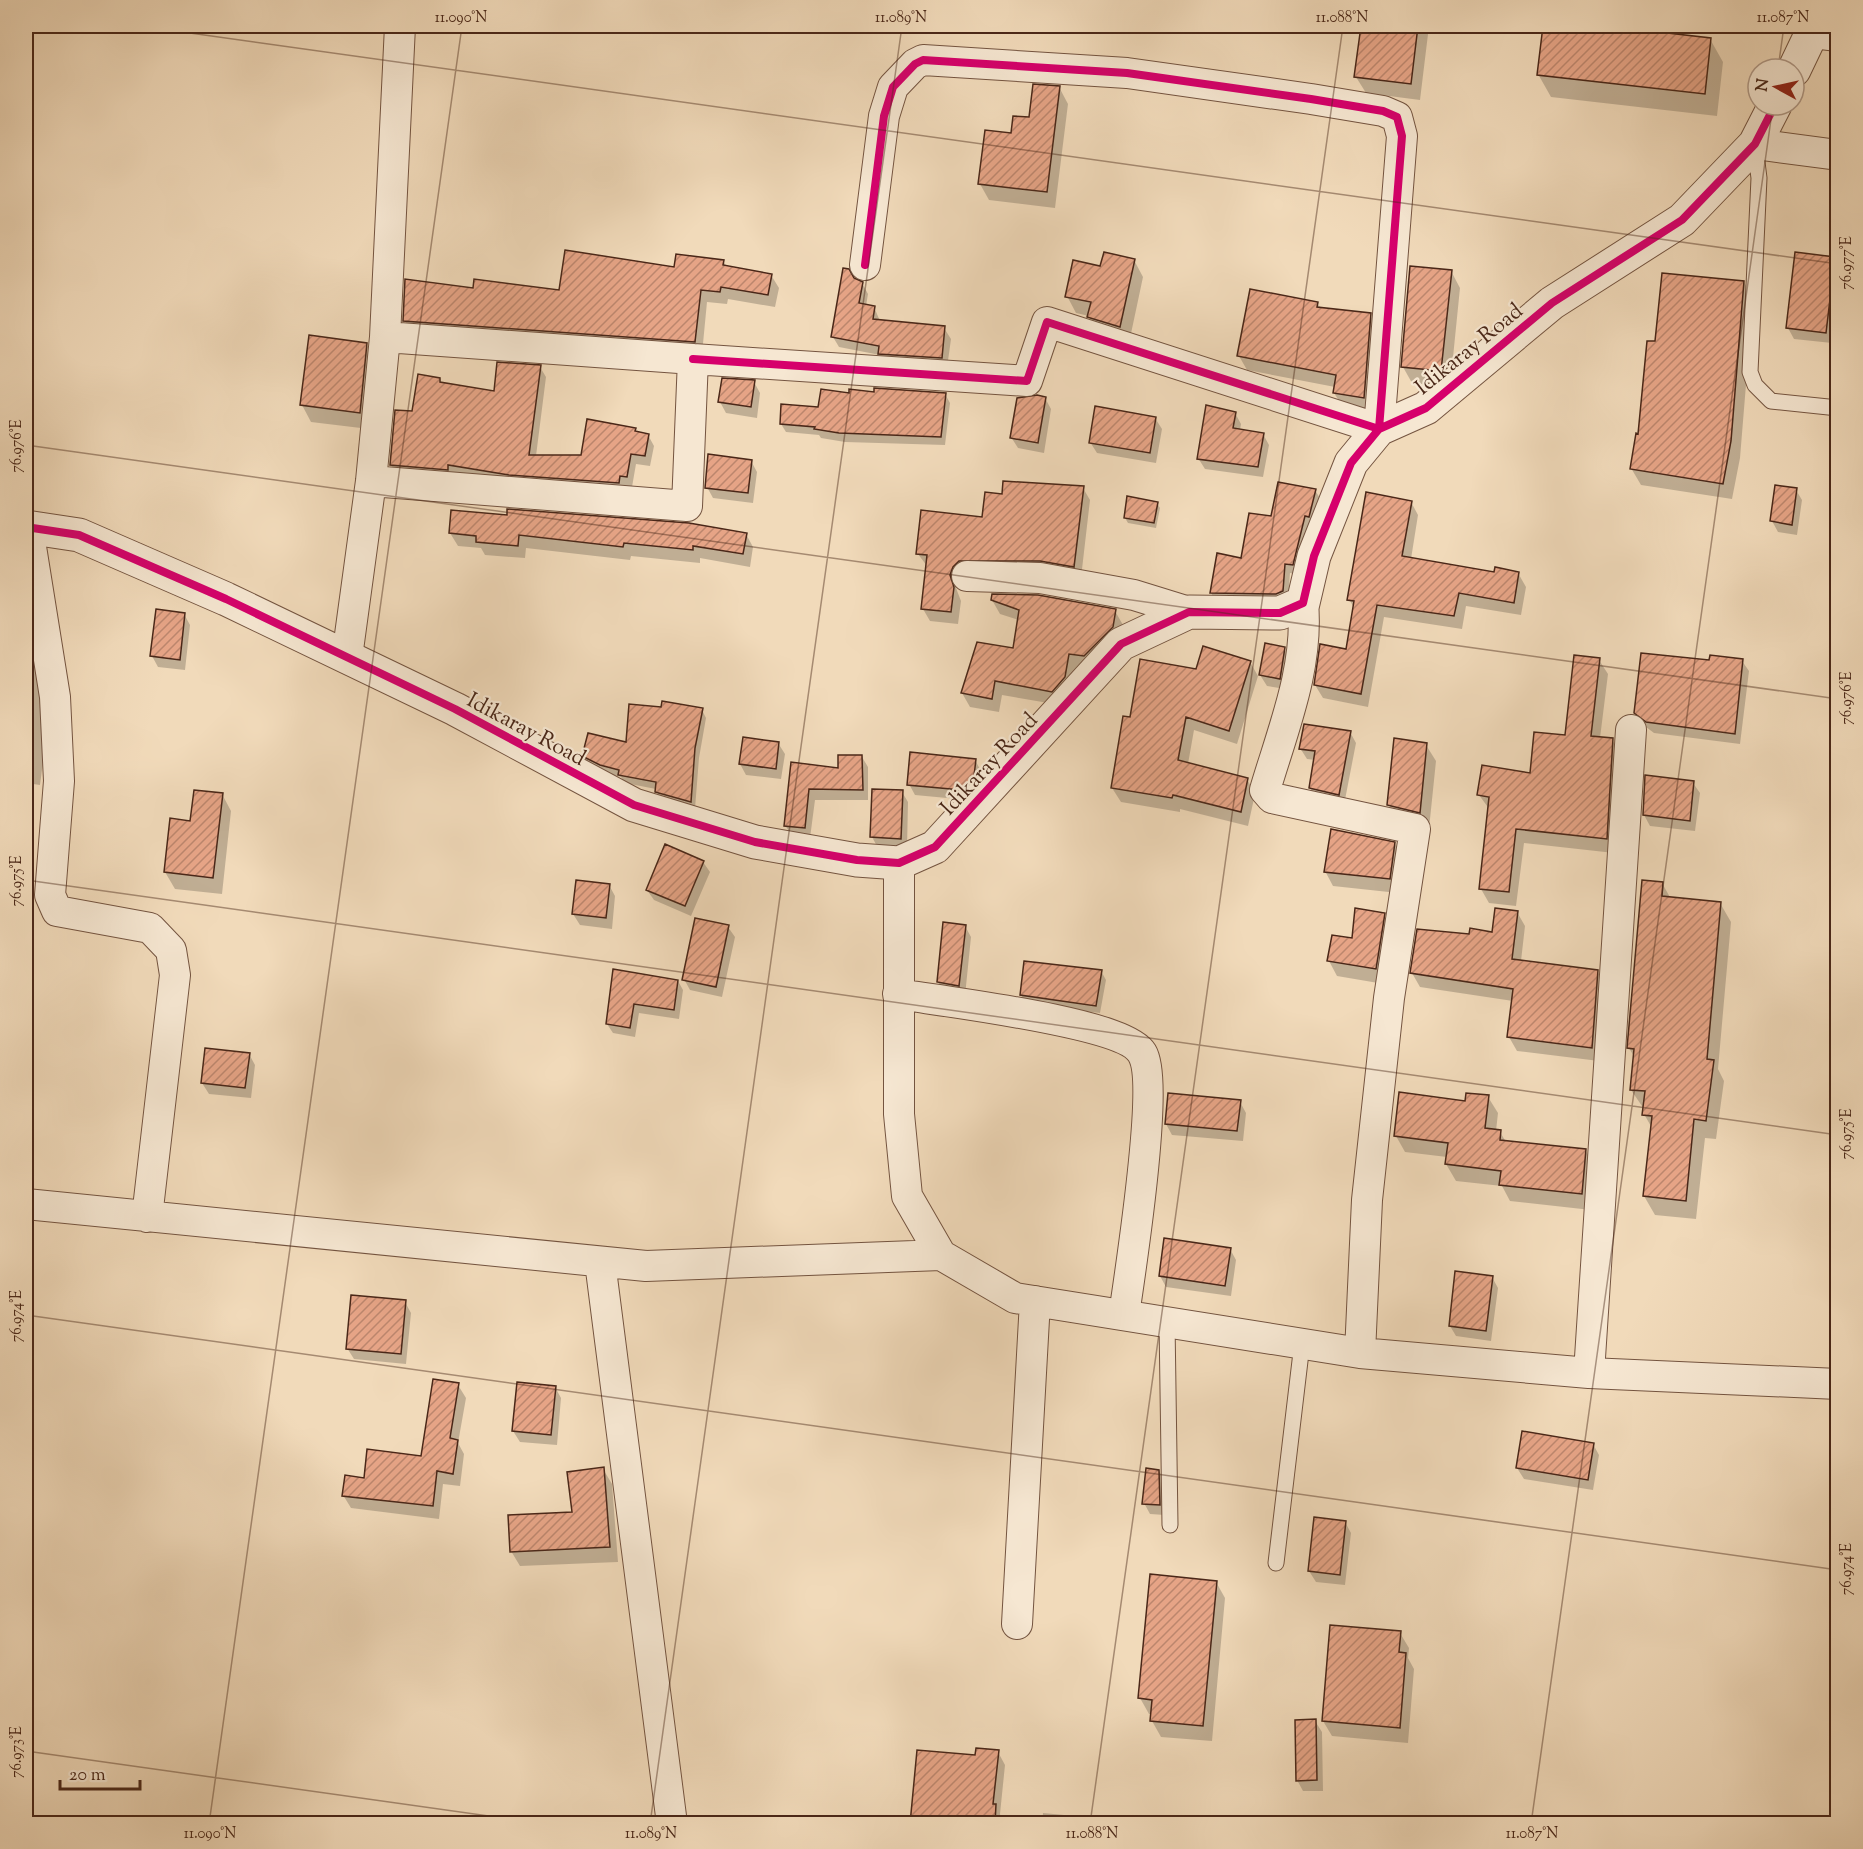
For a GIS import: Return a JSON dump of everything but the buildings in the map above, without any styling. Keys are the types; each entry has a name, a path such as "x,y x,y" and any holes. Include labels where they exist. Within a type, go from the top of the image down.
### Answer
{"street":[{"path":"347,657 371,481 385,337 400,26"},
{"path":"1804,57 1822,32"},
{"path":"385,337 1028,381 1047,322 1379,429 1402,136 1397,117 1383,111 1127,73 923,60 915,64 893,87 884,116 865,265"},
{"name":"Idikaray Road","path":"27,528 79,535 226,599 455,709 634,805 756,842 856,860 899,863 935,847 1121,644 1189,612 1280,613 1303,603 1314,556 1351,463 1379,429 1426,408 1552,303 1682,220 1755,144 1769,117"},
{"path":"1755,144 1838,155"},
{"path":"371,481 687,506 693,359"},
{"path":"27,528 55,697 58,782 50,895 57,911 150,928 171,950 175,975 147,1217"},
{"path":"967,576 1040,578 1134,595 1189,612"},
{"path":"1303,603 1306,628 1302,662 1265,790 1272,798 1415,829 1389,998 1368,1188 1360,1353"},
{"path":"1589,1373 1631,729"},
{"path":"899,863 899,1114 907,1196 941,1255 1015,1298 1360,1353 1589,1373 1838,1384"},
{"path":"898,994 1092,1027 1128,1039 1143,1054 1148,1081 1140,1192 1124,1315"},
{"path":"26,1204 646,1266 941,1255"},
{"path":"600,1262 672,1824"},
{"path":"1017,1624 1035,1301"}],"lane":[{"path":"1755,144 1759,178 1750,372 1755,385 1771,401 1838,408"},
{"path":"1167,1322 1170,1525"},
{"path":"1276,1563 1302,1344"}],"cycle path":[{"path":"693,359 1027,381 1047,322 1379,429 1402,136 1397,117 1383,111 1311,99 1127,73 923,60 915,64 893,87 884,116 865,265"},
{"path":"26,527 79,535 226,599 455,709 634,805 755,842 857,860 899,863 935,847 1121,644 1189,612 1280,613 1303,603 1314,556 1351,463 1379,429 1426,408 1552,303 1682,220 1755,144 1769,117"}]}
